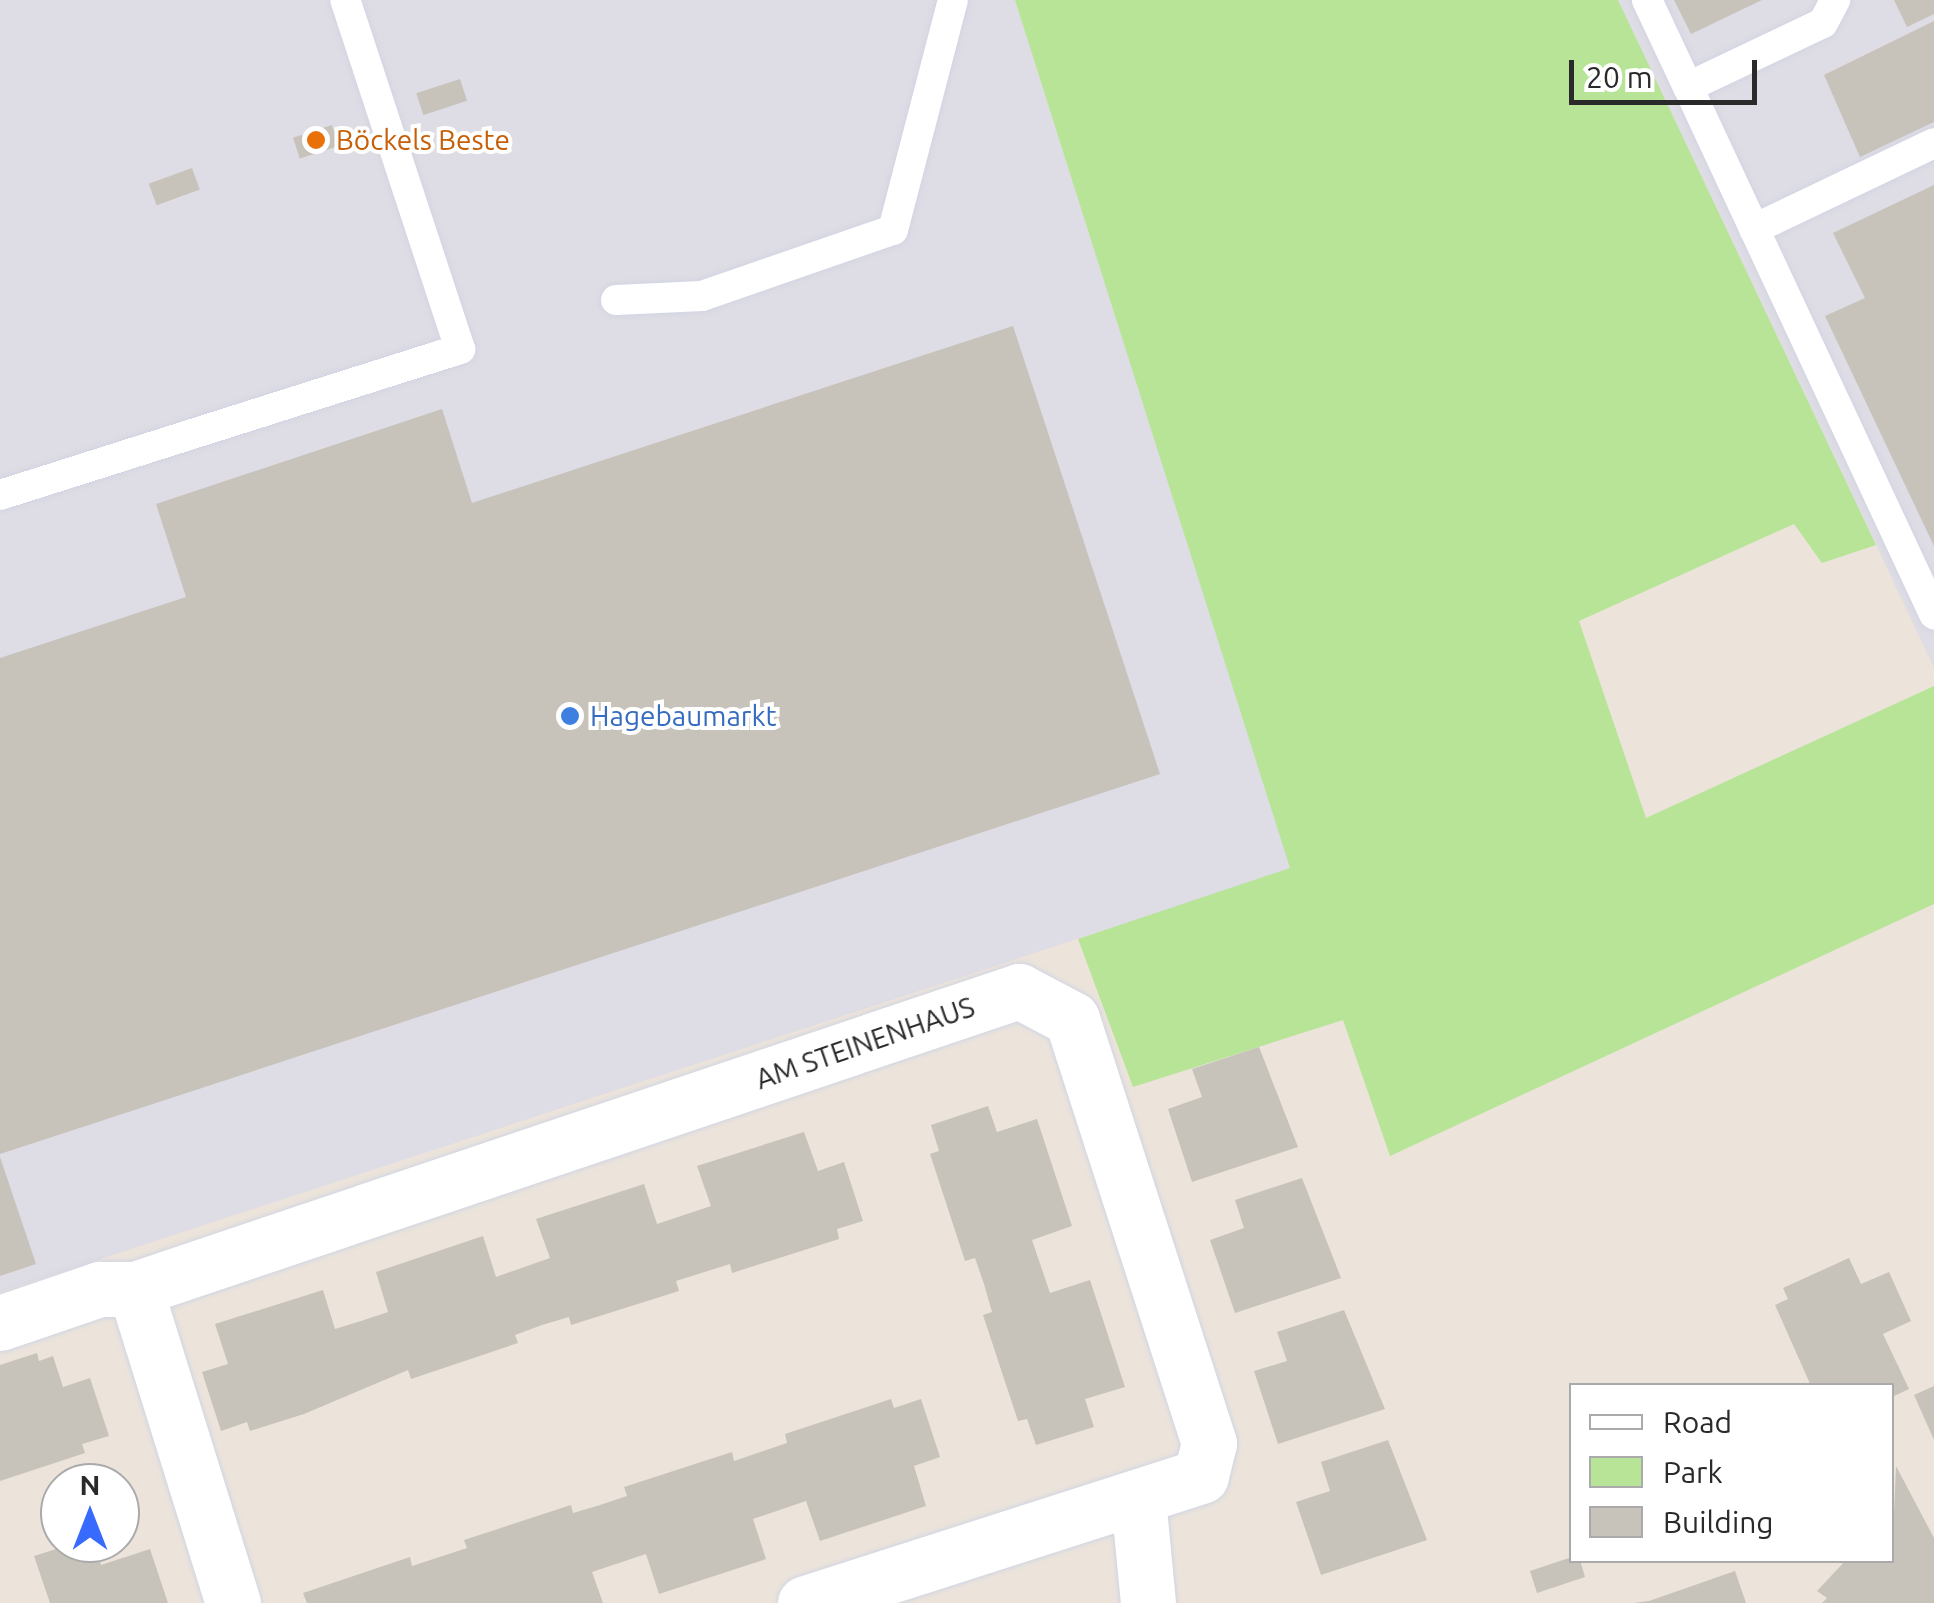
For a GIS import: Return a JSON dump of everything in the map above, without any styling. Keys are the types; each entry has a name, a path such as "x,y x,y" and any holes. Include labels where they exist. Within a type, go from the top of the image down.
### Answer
{"street":[{"name":"AM STEINENHAUS","path":"0,1323 100,1289 135,1289 1019,991 1072,1019 1209,1443 1200,1476 804,1603"},
{"path":"135,1289 234,1603"},
{"path":"1138,1499 1148,1603"}],"lane":[{"path":"0,495 460,349 344,0"},
{"path":"616,300 702,296 893,230 953,0"},
{"path":"1647,0 1934,614"},
{"path":"1688,87 1823,23 1835,0"},
{"path":"1754,229 1934,143"}],"shaded area":[{"path":"0,0 1015,0 1291,869 0,1292"},
{"path":"1618,0 1934,0 1934,668 1876,545"}],"green space":[{"path":"1015,0 1618,0 1876,545 1822,563 1794,524 1579,621 1646,818 1934,686 1934,904 1390,1156 1343,1020 1133,1087 1078,939 1290,868"}],"building":[{"path":"1674,0 1762,0 1691,34"},
{"path":"1894,0 1934,0 1934,14 1907,27"},
{"path":"1934,21 1934,122 1860,157 1824,75"},
{"path":"460,79 467,101 423,115 416,93"},
{"path":"332,125 339,146 300,159 293,138"},
{"path":"192,168 200,190 157,205 149,184"},
{"path":"1934,185 1934,546 1825,316 1865,298 1833,233"},
{"name":"Hagebaumarkt","path":"1013,326 1160,774 0,1154 0,658 186,597 156,504 442,409 472,503"},
{"path":"1259,1047 1298,1147 1192,1182 1168,1109 1202,1097 1192,1069"},
{"path":"988,1106 997,1132 1037,1119 1072,1226 1032,1240 1050,1293 1090,1280 1125,1387 1085,1399 1094,1427 1036,1445 1027,1419 1018,1421 983,1315 992,1312 984,1284 975,1258 965,1261 930,1154 939,1151 931,1125"},
{"path":"804,1132 818,1171 844,1162 863,1221 837,1229 839,1239 732,1273 730,1264 676,1281 679,1291 571,1325 569,1317 542,1325 515,1335 518,1343 411,1379 408,1370 304,1414 250,1431 247,1422 221,1431 202,1372 228,1364 215,1324 323,1290 335,1329 361,1321 388,1312 376,1272 483,1236 496,1277 550,1258 536,1219 644,1184 657,1224 711,1206 697,1166"},
{"path":"0,1157 36,1264 0,1276"},
{"path":"1302,1178 1341,1278 1235,1313 1210,1240 1244,1228 1235,1200"},
{"path":"1849,1258 1861,1284 1889,1272 1911,1321 1883,1334 1909,1389 1894,1396 1894,1383 1810,1383 1775,1305 1788,1299 1783,1288"},
{"path":"1344,1310 1385,1409 1278,1444 1254,1371 1287,1361 1277,1332"},
{"path":"37,1353 39,1361 53,1356 63,1387 90,1378 109,1436 82,1444 85,1453 55,1463 40,1463 40,1468 0,1481 0,1365"},
{"path":"1934,1386 1934,1440 1914,1395"},
{"path":"891,1399 894,1408 921,1399 940,1457 914,1466 926,1506 820,1541 806,1501 753,1519 766,1559 659,1594 646,1554 592,1572 603,1603 307,1603 303,1593 410,1557 412,1566 467,1548 464,1540 571,1505 573,1513 600,1505 627,1496 624,1487 732,1452 734,1461 787,1443 785,1434"},
{"path":"1388,1440 1427,1540 1321,1575 1296,1502 1330,1491 1321,1462"},
{"path":"1896,1466 1934,1538 1934,1603 1822,1603 1827,1598 1817,1591 1843,1563 1894,1563"},
{"path":"150,1549 168,1603 50,1603 34,1556 40,1554 40,1563 140,1563 140,1552"},
{"path":"1569,1558 1569,1563 1581,1563 1585,1577 1537,1593 1530,1571"},
{"path":"1735,1571 1746,1603 1633,1603 1649,1601"}],"place":[{"name":"Böckels Beste","path":"316,140"},
{"name":"Hagebaumarkt","path":"570,716"}]}
